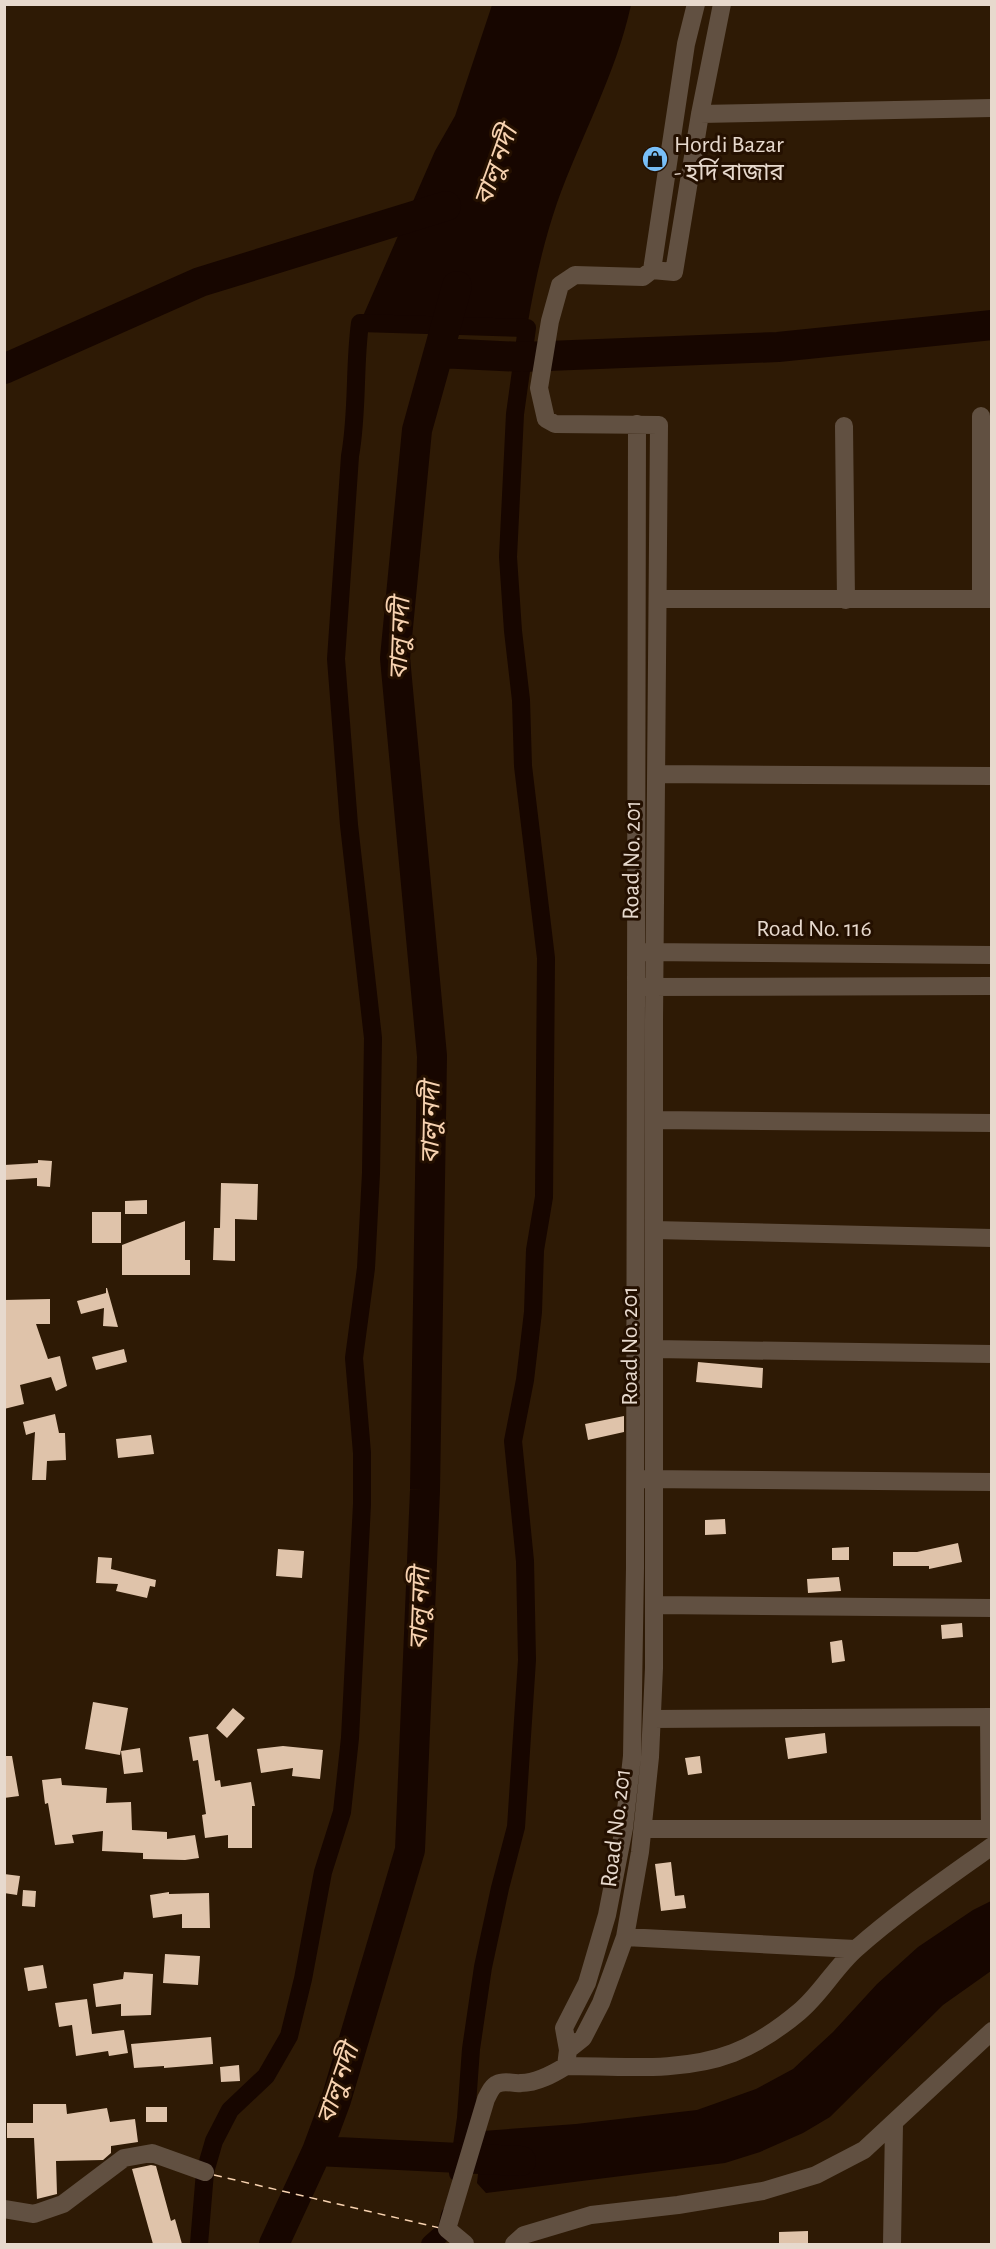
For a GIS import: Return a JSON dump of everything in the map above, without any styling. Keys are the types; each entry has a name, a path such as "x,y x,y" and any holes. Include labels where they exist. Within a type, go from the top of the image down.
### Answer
{"street":[{"path":"652,270 686,44 696,4"},
{"path":"637,424 555,424 546,419 539,388 550,321 560,285 575,275 643,277 652,270 674,272 700,114 722,4"},
{"path":"700,114 992,108"},
{"path":"658,599 986,599 981,416"},
{"name":"Road No. 201","path":"567,2058 564,2028 586,1983 607,1915 624,1828 632,1756 636,1021 645,987 655,952 658,425 637,424 636,952 645,987 654,1120 652,1719 643,1828 625,1937 601,2003 583,2038 567,2058"},
{"path":"844,426 846,600"},
{"path":"657,774 992,776"},
{"name":"Road No. 116","path":"636,952 992,955"},
{"path":"645,987 992,986"},
{"path":"654,1120 992,1123"},
{"path":"654,1230 992,1238"},
{"path":"654,1349 992,1354"},
{"path":"635,1473 992,1471"},
{"path":"654,1473 992,1482"},
{"path":"654,1605 992,1608"},
{"path":"465,2244 447,2229 486,2099 496,2084 504,2082 522,2084 549,2076 567,2058 630,2067 700,2062 733,2052 766,2036 800,2011 855,1949 991,1835 990,1717 652,1719"},
{"path":"643,1828 991,1835"},
{"path":"625,1937 855,1949"},
{"path":"514,2244 524,2235 591,2216 764,2192 816,2175 864,2150 992,2031"},
{"path":"892,2244 894,2124"},
{"path":"4,2209 34,2214 63,2204 124,2158 152,2153 205,2172"}],"water":[{"path":"492,5 631,5 616,56 552,218 539,265 527,328 360,323 435,151 455,116"},
{"path":"991,1901 991,1971 943,2005 830,2117 803,2133 760,2152 725,2163 486,2193 477,2183 483,2131 576,2124 697,2110 756,2089 793,2069 833,2032 877,1984 918,1947 973,1910"}],"building":[{"path":"38,1160 52,1161 50,1187 37,1186 37,1178 4,1180 4,1165 38,1163"},
{"path":"221,1183 258,1184 257,1220 235,1219 235,1261 213,1260 214,1228 220,1228"},
{"path":"147,1200 147,1214 125,1214 125,1201"},
{"path":"92,1212 121,1212 121,1243 92,1243"},
{"path":"185,1221 185,1260 190,1260 190,1275 122,1275 122,1245"},
{"path":"106,1288 118,1327 103,1326 104,1308 81,1314 77,1301 106,1293"},
{"path":"50,1299 50,1324 36,1324 48,1359 60,1356 67,1386 56,1391 51,1377 20,1385 24,1404 4,1409 4,1300"},
{"path":"124,1349 127,1362 96,1370 92,1357"},
{"path":"698,1362 763,1368 762,1388 696,1382"},
{"path":"55,1414 59,1433 65,1433 66,1460 47,1461 46,1480 32,1480 35,1432 26,1435 23,1422"},
{"path":"624,1416 624,1432 588,1440 585,1424"},
{"path":"151,1435 154,1454 118,1458 116,1439"},
{"path":"725,1519 726,1534 705,1535 705,1520"},
{"path":"958,1543 962,1562 929,1569 929,1566 893,1566 893,1552 917,1552"},
{"path":"849,1547 849,1560 832,1560 832,1548"},
{"path":"278,1549 304,1551 302,1578 276,1576"},
{"path":"98,1557 112,1558 111,1569 156,1580 155,1587 150,1586 147,1598 116,1591 118,1584 96,1583"},
{"path":"839,1577 841,1591 808,1593 807,1579"},
{"path":"962,1623 963,1637 942,1639 941,1625"},
{"path":"842,1640 845,1661 832,1663 830,1642"},
{"path":"93,1702 128,1708 120,1755 85,1749"},
{"path":"233,1708 245,1718 227,1738 216,1728"},
{"path":"825,1733 827,1753 788,1759 785,1738"},
{"path":"208,1734 215,1781 220,1780 221,1787 251,1782 255,1806 252,1806 252,1848 228,1848 228,1835 205,1838 202,1815 206,1814 198,1760 193,1761 189,1737"},
{"path":"283,1746 323,1750 320,1779 292,1776 293,1768 261,1773 257,1749"},
{"path":"140,1748 143,1772 124,1774 121,1751"},
{"path":"4,1756 12,1756 19,1796 4,1798"},
{"path":"700,1756 702,1773 688,1775 685,1758"},
{"path":"61,1778 62,1785 107,1788 106,1803 131,1802 132,1830 167,1832 167,1839 195,1835 199,1858 143,1859 143,1853 102,1851 103,1831 72,1835 74,1843 55,1845 42,1780"},
{"path":"671,1862 675,1896 684,1895 686,1908 661,1911 655,1864"},
{"path":"4,1874 20,1876 17,1895 4,1893"},
{"path":"23,1890 36,1891 35,1907 22,1906"},
{"path":"169,1892 169,1894 209,1893 210,1928 182,1928 182,1914 153,1918 150,1895"},
{"path":"165,1954 200,1956 198,1985 163,1983"},
{"path":"43,1965 47,1988 28,1991 24,1968"},
{"path":"124,1972 153,1974 151,2015 121,2016 121,2004 96,2007 93,1984 123,1979"},
{"path":"87,1999 92,2034 124,2030 128,2053 109,2056 108,2051 76,2056 72,2025 59,2027 55,2003"},
{"path":"211,2037 213,2064 134,2068 131,2044"},
{"path":"239,2065 240,2081 221,2082 220,2067"},
{"path":"33,2104 66,2104 67,2114 107,2108 110,2122 135,2119 138,2142 111,2146 111,2153 103,2160 56,2161 57,2194 37,2199 34,2138 7,2138 7,2123 33,2123"},
{"path":"146,2107 167,2107 167,2122 146,2122"},
{"path":"156,2166 171,2221 175,2219 182,2244 153,2244 132,2169"},
{"path":"808,2231 808,2244 779,2244 779,2232"}],"waterway":[{"path":"4,369 200,282 446,206"},
{"name":"বালু নদী","path":"274,2244 317,2151 336,2100 410,1850 425,1490 432,1056 395,658 417,430 457,286"},
{"path":"199,2244 205,2172 214,2141 230,2110 266,2076 289,2036 303,1979 323,1872 342,1812 350,1738 362,1504 362,1453 354,1358 366,1268 371,1173 373,1038 349,825 336,659 360,323 527,328 515,414 508,557 521,700 523,766 546,958 544,1197 535,1250 533,1312 525,1380 513,1441 525,1561 527,1660 516,1827 483,1967 471,2049 466,2118 458,2173"},
{"path":"439,353 522,357 778,347 992,325"},
{"path":"317,2151 521,2161"},
{"path":"430,2244 447,2229 450,2215"}],"ferry route":[{"path":"214,2175 440,2228"}],"place":[{"name":"Hordi Bazar - হর্দি বাজার","path":"655,159"}]}
